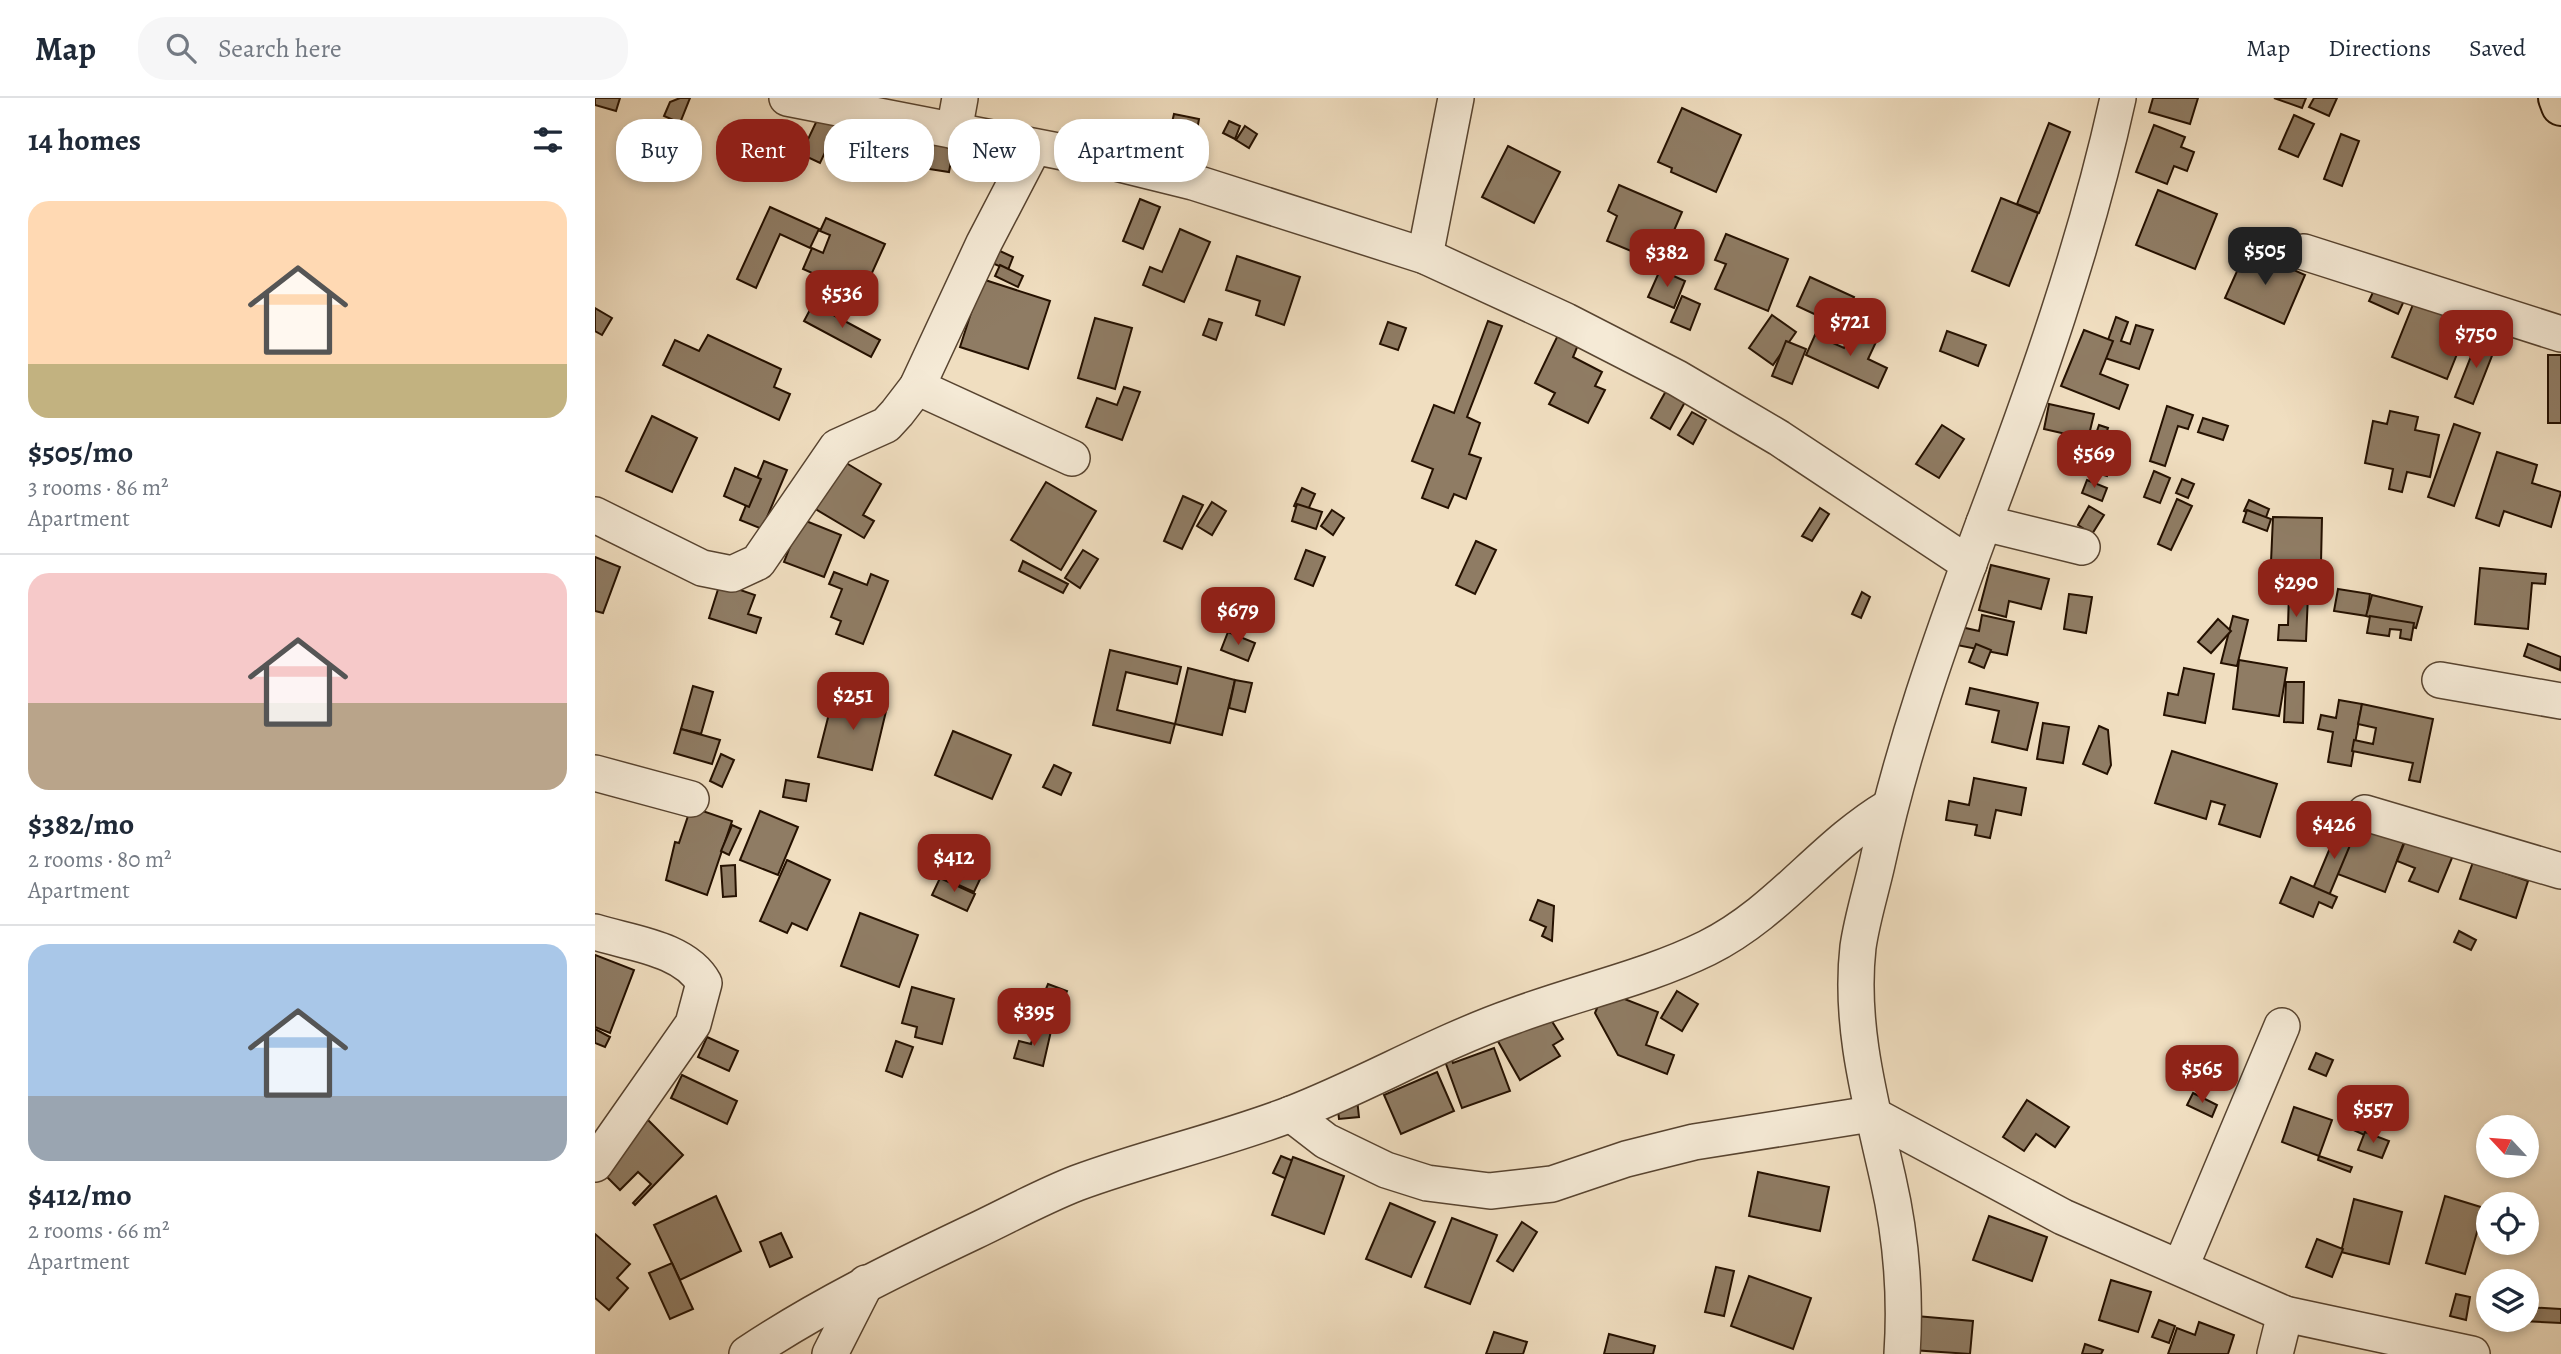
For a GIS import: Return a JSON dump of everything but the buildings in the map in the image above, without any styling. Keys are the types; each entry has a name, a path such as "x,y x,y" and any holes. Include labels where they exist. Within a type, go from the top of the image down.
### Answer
{"main road":[{"path":"2557,98 2561,106"}],"street":[{"path":"787,98 957,114"},
{"path":"1425,256 1456,98"},
{"path":"1902,1354 1905,1315 1901,1258 1888,1180 1871,1114 1858,1027 1858,947 1889,807 1937,646 1984,523 2073,268 2118,98"},
{"path":"1040,148 1193,182 1425,256 1566,321 1677,378 1779,438 1969,564"},
{"path":"595,514 702,568 731,574 758,562 837,447 886,425 916,387 983,243 1015,182"},
{"path":"2304,252 2561,334"},
{"path":"916,387 1073,458"},
{"path":"1984,523 2081,547"},
{"path":"2440,680 2561,701"},
{"path":"595,773 691,799"},
{"path":"756,1351 866,1283 1072,1185 1150,1157 1291,1114 1513,1016 1622,981 1708,947 1757,916 1795,886 1862,823 1889,807"},
{"path":"2365,813 2561,871"},
{"path":"595,932 679,958 699,974 704,983 692,1024 595,1164"},
{"path":"2181,1266 2282,1026"},
{"path":"1291,1114 1326,1141 1386,1170 1427,1183 1490,1191 1552,1184 1626,1159 1694,1142 1871,1114 2063,1217 2181,1266 2285,1314 2472,1354"},
{"path":"830,1354 866,1283"},
{"path":"2275,1354 2285,1314"}]}
